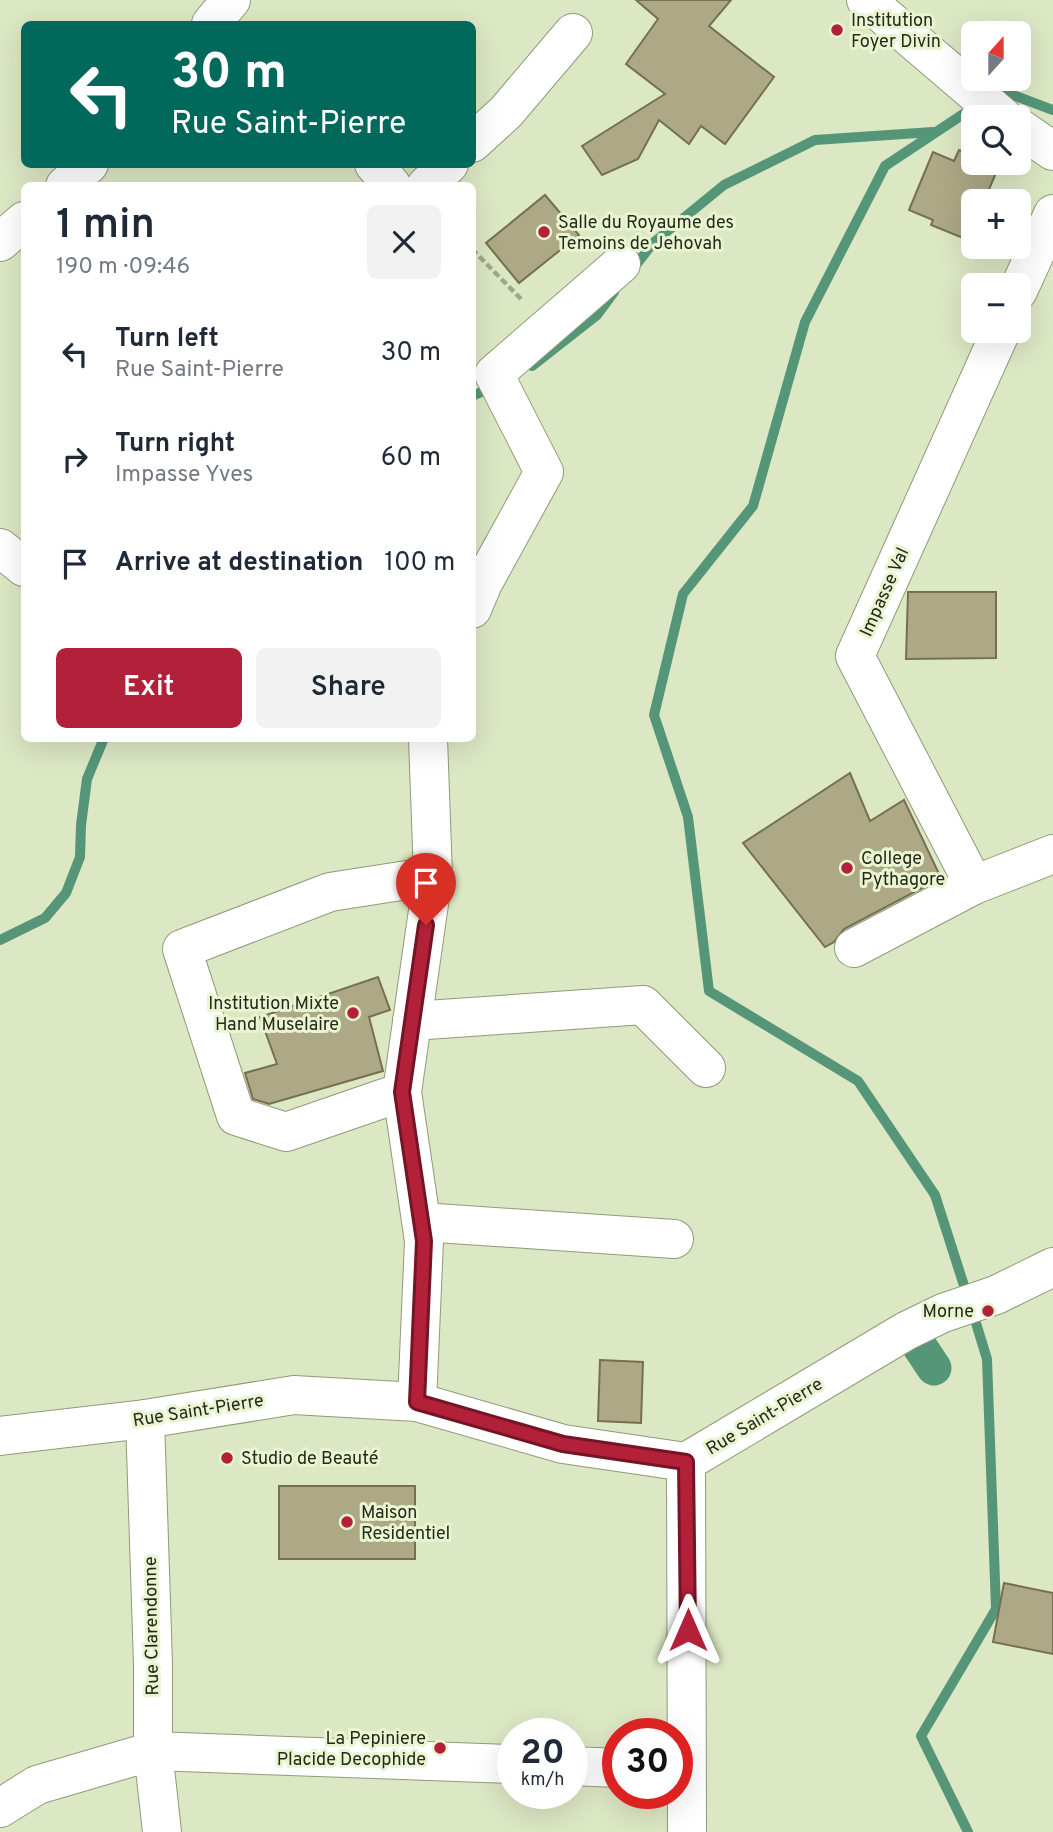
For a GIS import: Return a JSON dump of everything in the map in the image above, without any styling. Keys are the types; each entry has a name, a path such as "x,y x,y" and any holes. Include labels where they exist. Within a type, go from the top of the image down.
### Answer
{"street":[{"path":"866,0 989,105"},
{"path":"476,139 506,112 573,33"},
{"path":"1031,136 1053,151"},
{"path":"69,182 85,168"},
{"path":"377,168 389,182"},
{"path":"430,182 445,168"},
{"path":"1026,273 1053,214"},
{"path":"0,242 21,224"},
{"path":"476,600 544,472 494,374 621,264"},
{"name":"Impasse Val","path":"974,885 855,656 996,343"},
{"path":"0,548 21,565"},
{"path":"417,1402 424,1241 402,1092 432,876 428,742"},
{"path":"854,948 974,885 1053,854"},
{"path":"402,1092 286,1132 236,1116 182,949 330,892 432,876"},
{"path":"412,1021 643,1005 706,1068"},
{"path":"422,1222 674,1238"},
{"name":"Rue Saint-Pierre","path":"0,1436 145,1419 294,1395 417,1402 563,1444 686,1462 906,1331 943,1313 996,1295 1053,1267"},
{"name":"Rue Clarendonne","path":"145,1419 153,1751 162,1832"},
{"path":"684,1718 686,1462"},
{"path":"0,1808 37,1785 153,1751 497,1763"},
{"path":"686,1809 687,1832"}],"path":[{"path":"476,254 548,327"}],"building":[{"path":"636,0 731,0 709,26 774,77 725,144 701,126 689,144 659,120 638,159 602,175 582,146 665,94 626,64 658,19"},
{"path":"959,150 961,175 995,175 989,189 961,189 961,237 931,225 933,220 909,210 933,152 954,161"},
{"path":"545,195 579,235 519,283 486,243"},
{"path":"908,592 996,592 996,658 906,659"},
{"path":"850,773 870,821 904,800 941,878 844,929 834,942 825,947 743,843"},
{"path":"378,977 390,1010 369,1017 383,1071 269,1104 253,1099 245,1073 277,1064 260,1017"},
{"path":"600,1360 643,1362 641,1423 598,1421"},
{"name":"Maison Residentiel","path":"279,1486 415,1486 415,1559 279,1559"},
{"path":"1004,1583 1053,1593 1053,1654 993,1642"}],"waterway":[{"path":"992,95 1000,90 1053,110"},
{"path":"961,116 885,166 805,322 753,506 683,594 654,715 688,817 709,991 858,1081 935,1195 967,1295"},
{"path":"632,270 653,243 724,185 815,140 933,132"},
{"path":"532,366 597,315 614,292"},
{"path":"476,394 491,388"},
{"path":"0,940 45,918 66,893 80,857 87,779 102,742"},
{"path":"968,1832 921,1736 996,1609 987,1359 972,1310"},
{"path":"914,1338 934,1368"}],"place":[{"name":"Institution Foyer Divin","path":"837,30"},
{"name":"Salle du Royaume des Temoins de Jehovah","path":"544,232"},
{"name":"College Pythagore","path":"847,868"},
{"name":"Institution Mixte Hand Muselaire","path":"353,1013"},
{"name":"Morne","path":"988,1311"},
{"name":"Studio de Beauté","path":"227,1458"},
{"name":"Maison Residentiel","path":"347,1522"},
{"name":"La Pepiniere Placide Decophide","path":"440,1748"}],"route":[{"path":"426,925 402,1092 424,1241 417,1402 563,1444 686,1462 688,1630"}]}
